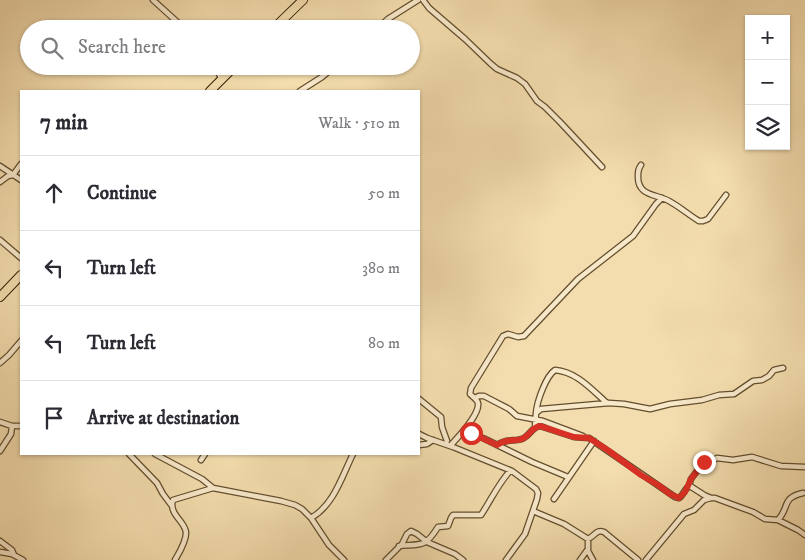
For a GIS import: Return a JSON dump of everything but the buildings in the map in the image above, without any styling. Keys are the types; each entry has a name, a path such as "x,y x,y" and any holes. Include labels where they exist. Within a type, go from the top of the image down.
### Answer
{"highway":[{"path":"282,20 303,0"},
{"path":"211,90 227,75"},
{"path":"0,297 20,277"}],"street":[{"path":"154,0 175,20"},
{"path":"387,20 418,0"},
{"path":"423,0 429,8 491,64 522,80 537,101 545,106 602,167"},
{"path":"220,75 222,80"},
{"path":"302,90 323,75"},
{"path":"0,182 13,174 20,165"},
{"path":"0,166 20,179"},
{"path":"641,166 638,172 640,187 647,193 662,198 699,221 703,222 708,219 726,195"},
{"path":"447,443 457,438 472,421 478,403 470,394 471,388 503,336 508,334 518,338 524,336 578,279 633,236 662,198"},
{"path":"0,240 20,257"},
{"path":"0,363 10,355 20,342"},
{"path":"536,413 541,409 607,403 650,409 670,404 702,400 719,395 734,394 753,381 762,380 774,370 783,368"},
{"path":"535,427 538,403 550,373 555,370 561,370 577,377 607,403"},
{"path":"475,398 484,396 509,409 517,416 551,424 594,441 679,498 702,464 717,458 733,460 752,457 780,466 805,467"},
{"path":"420,401 441,417 447,443"},
{"path":"0,422 12,426 20,426"},
{"path":"0,451 11,434 12,426"},
{"path":"497,445 507,440 525,438 535,427 540,426 574,437 587,438"},
{"path":"463,431 568,477"},
{"path":"420,434 447,443 510,471 537,491 533,511 525,534 506,560"},
{"path":"420,445 428,444 433,440"},
{"path":"554,499 594,441"},
{"path":"130,455 158,483 186,531 181,550 175,560"},
{"path":"157,455 202,479 213,488 295,505 311,518 329,546 344,560"},
{"path":"201,460 204,455"},
{"path":"311,518 319,512 333,495 353,455"},
{"path":"399,546 428,542 438,527 448,526 453,515 481,515 488,507 502,479 510,471"},
{"path":"688,486 692,486 704,495 723,500 765,519 778,520 805,535"},
{"path":"172,506 171,502 173,500 213,488"},
{"path":"778,520 792,495 803,492"},
{"path":"646,560 684,514 694,510 704,500 711,498"},
{"path":"533,511 564,524 588,539"},
{"path":"386,560 407,534 412,532 463,560"},
{"path":"588,539 597,532 604,532 638,560"},
{"path":"588,539 589,555 593,560"},
{"path":"0,541 12,550 14,554"},
{"path":"580,560 588,549"},
{"path":"0,552 14,554 23,560"}],"route":[{"path":"471,433 497,445 507,440 525,438 535,427 540,426 574,437 589,438 641,475 679,498 685,492 691,479 704,462"}]}
